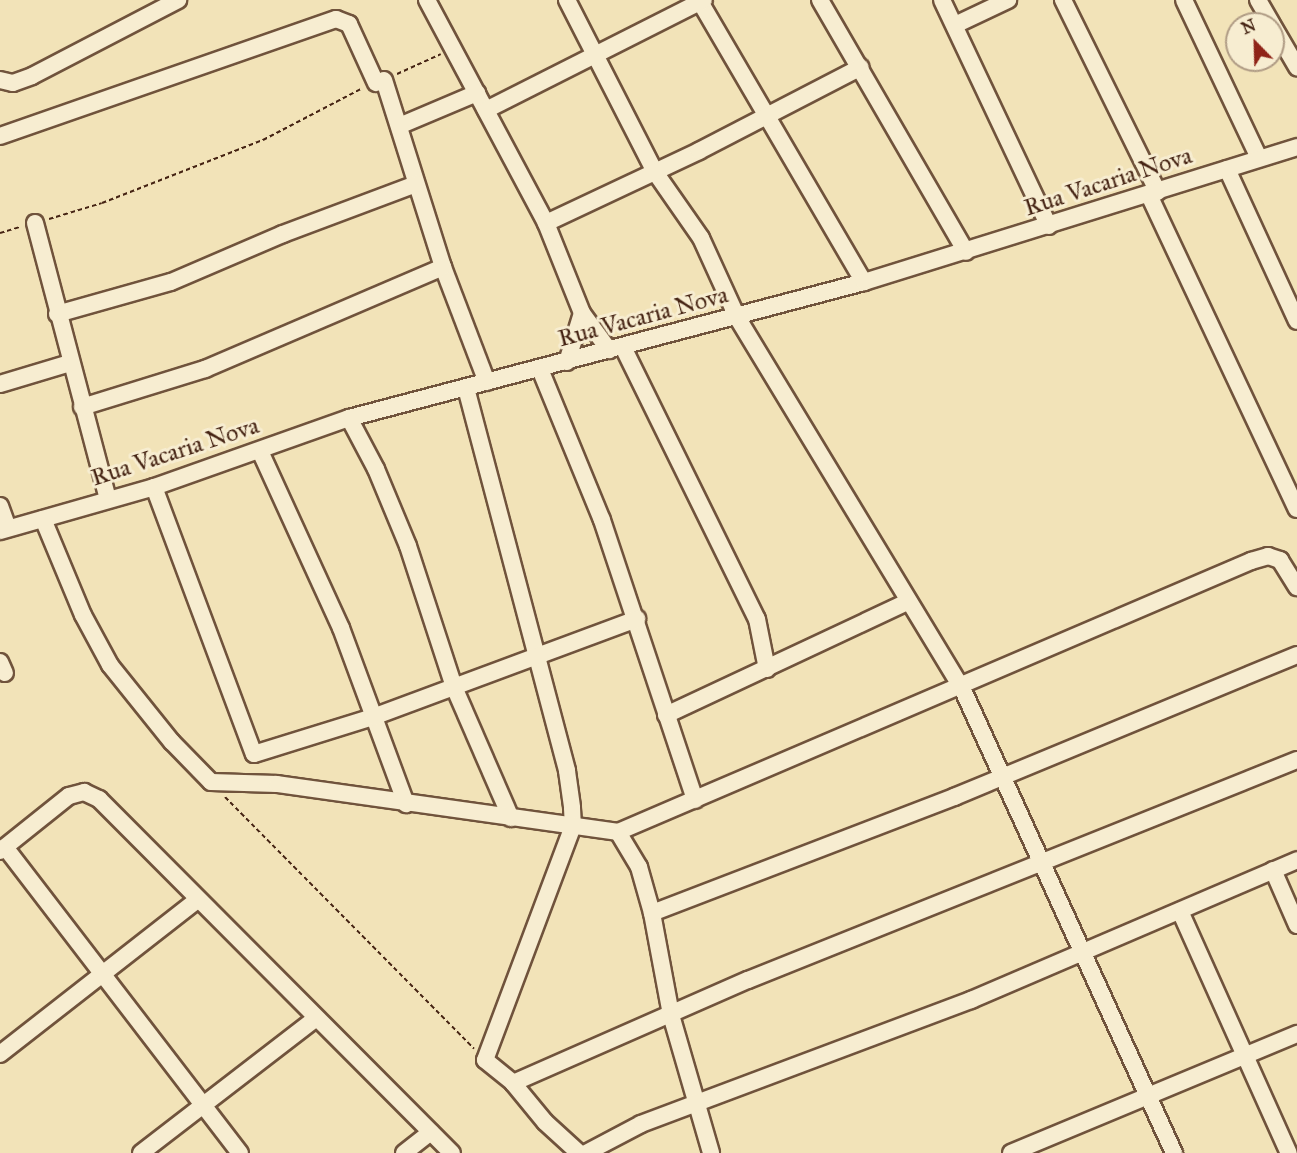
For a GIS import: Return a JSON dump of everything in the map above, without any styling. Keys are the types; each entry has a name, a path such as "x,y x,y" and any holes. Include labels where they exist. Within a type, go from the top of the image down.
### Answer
{"street":[{"path":"0,80 13,83 32,76 178,0"},
{"path":"427,0 546,223 582,313 616,349 758,619 767,669"},
{"path":"567,0 593,58 655,172 696,228 737,317 962,688 1045,863 1174,1153"},
{"path":"820,0 861,67 966,252"},
{"path":"942,0 1049,226"},
{"path":"955,25 1008,0"},
{"path":"1063,0 1297,509"},
{"path":"1184,0 1259,158"},
{"path":"486,110 593,58 701,1 864,282"},
{"path":"0,136 336,19 350,24 380,82 399,126 443,267 487,382"},
{"path":"1285,47 1297,67"},
{"path":"546,223 767,117 861,67"},
{"path":"399,126 477,93"},
{"name":"Rua Vacaria Nova","path":"4,529 154,487 349,418 864,282 1153,194 1297,147"},
{"path":"1227,169 1297,321"},
{"path":"57,314 171,282 283,234 416,184"},
{"path":"35,223 57,314 108,500"},
{"path":"82,407 205,369 443,267"},
{"path":"567,362 582,313"},
{"path":"0,384 70,363"},
{"path":"540,369 602,520 637,619 666,716 695,800"},
{"path":"466,388 535,658 567,771 573,826 485,1060 513,1083 537,1114 579,1153"},
{"path":"349,418 376,469 408,546 454,687 511,818"},
{"path":"260,451 341,628 406,804"},
{"path":"154,487 254,754 267,783"},
{"path":"0,506 4,529"},
{"path":"43,519 83,615 110,665 172,742 211,782 267,783 618,832 962,688 1260,557 1280,560 1297,587"},
{"path":"666,716 909,601"},
{"path":"254,754 373,717 637,619"},
{"path":"652,913 1005,776 1297,655"},
{"path":"513,1083 671,1016 748,980 1045,863 1297,760"},
{"path":"240,1153 103,974 3,849 69,796 84,792 99,799 197,900 452,1153"},
{"path":"618,832 635,858 652,913 671,1016 711,1153"},
{"path":"586,1153 641,1125 1085,953 1297,860"},
{"path":"1273,870 1297,925"},
{"path":"0,1054 197,900"},
{"path":"1180,911 1289,1153"},
{"path":"141,1153 316,1018"},
{"path":"1011,1153 1297,1034"},
{"path":"404,1153 431,1132"}],"path":[{"path":"0,233 102,204 263,140 328,103 380,82 452,48"},
{"path":"211,782 485,1060"}]}
